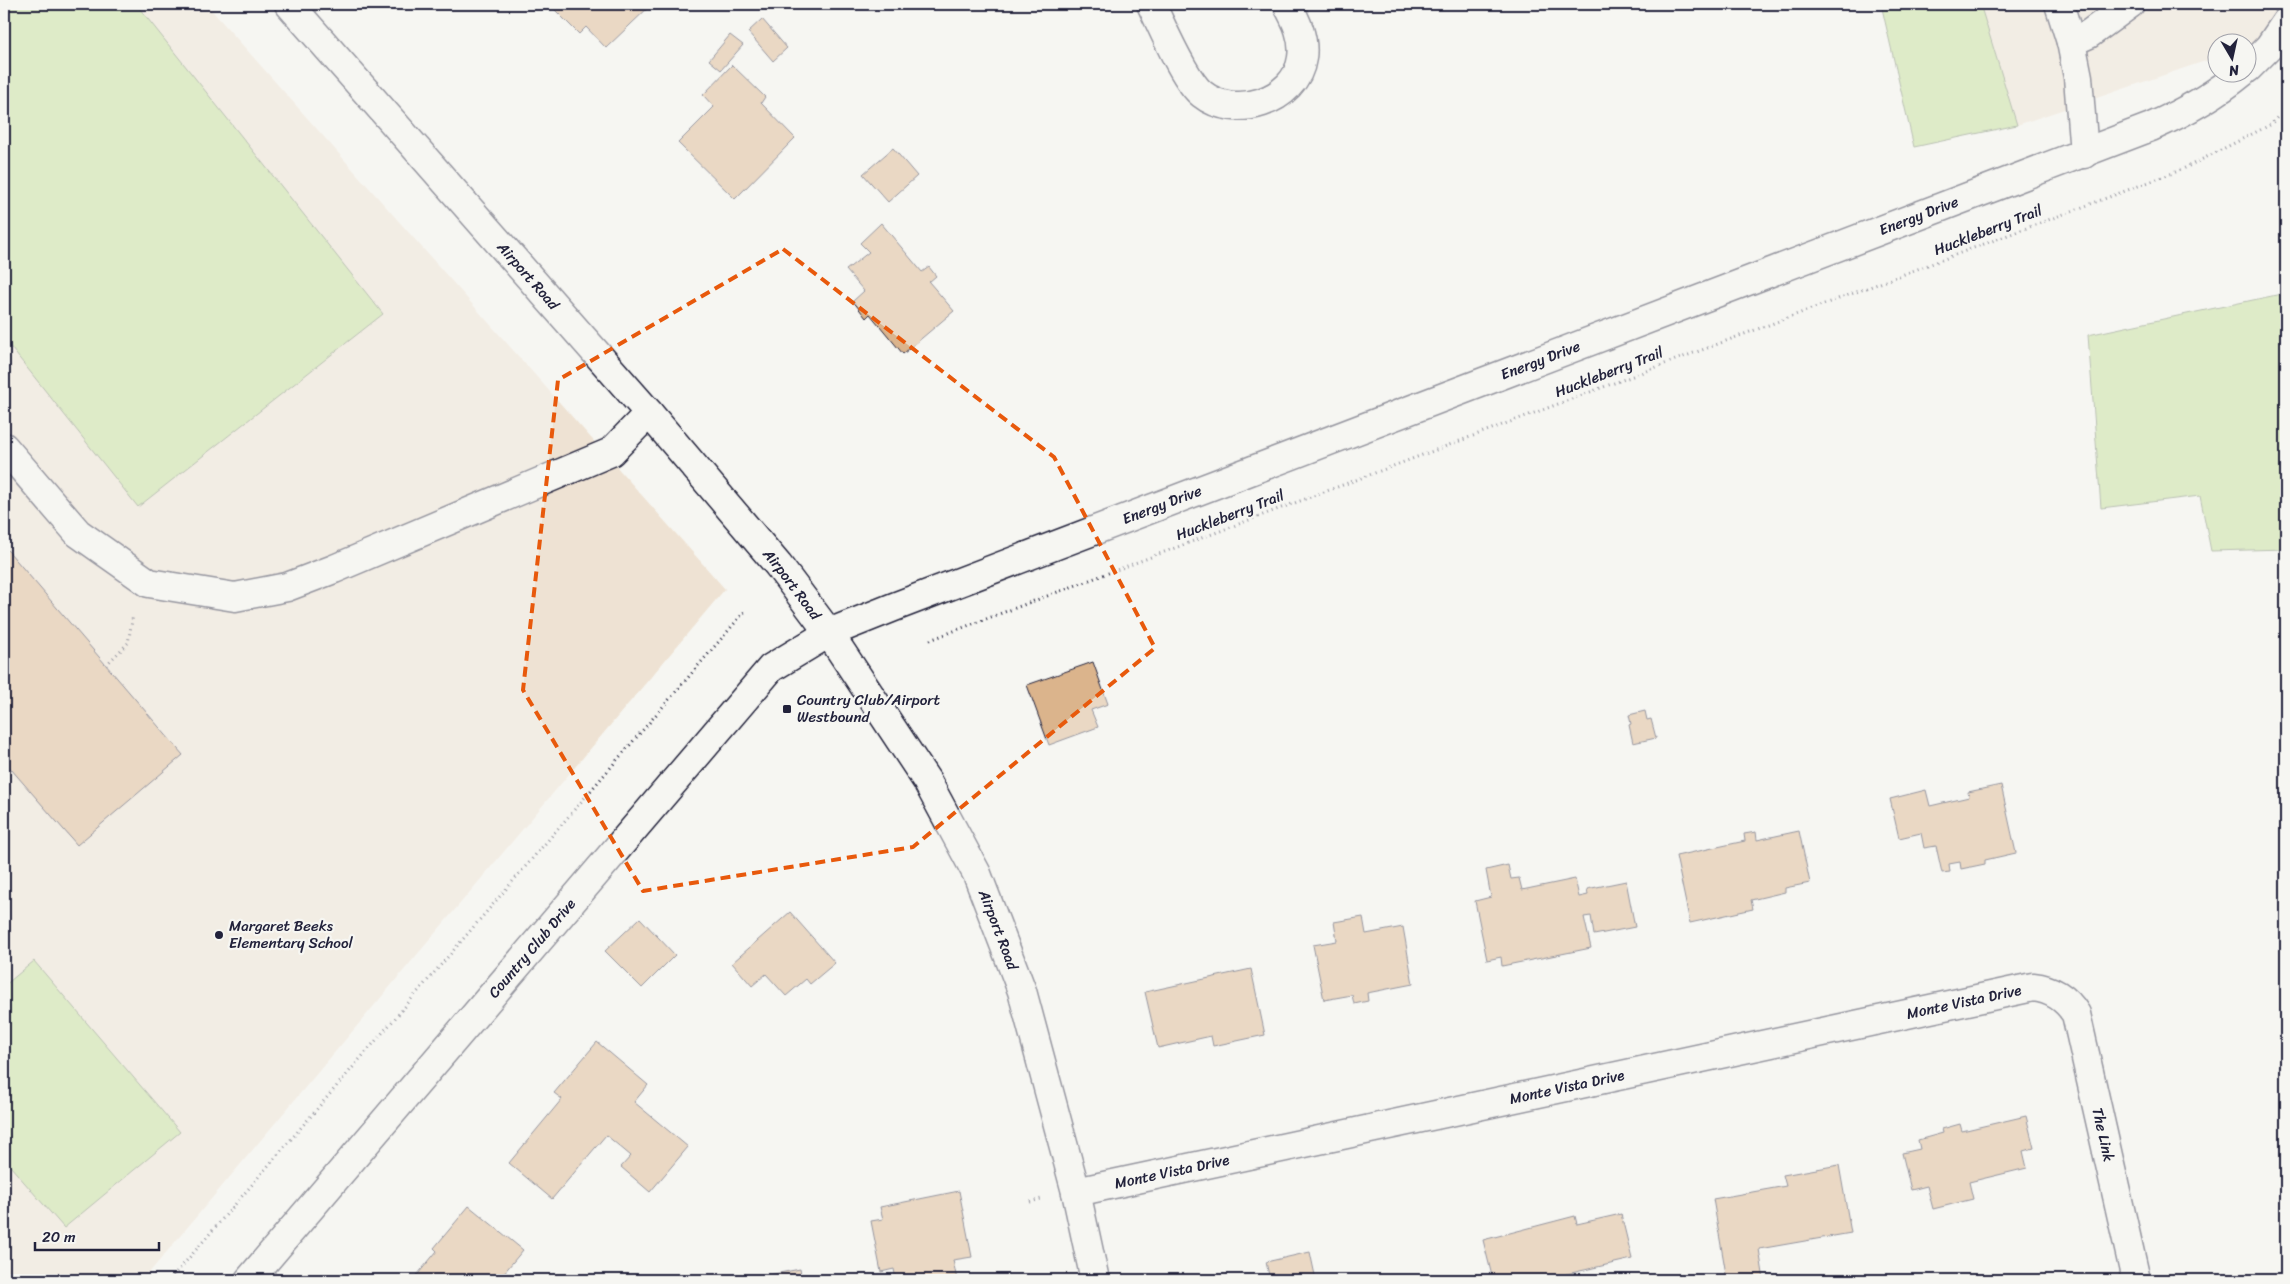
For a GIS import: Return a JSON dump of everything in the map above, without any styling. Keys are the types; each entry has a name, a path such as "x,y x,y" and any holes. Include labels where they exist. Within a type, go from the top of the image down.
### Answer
{"street":[{"name":"Airport Road","path":"289,4 648,413 778,565 829,632 927,781 976,874 1022,991 1076,1192 1095,1280"},
{"path":"1151,4 1186,72 1201,94 1223,107 1247,106 1271,99 1286,88 1298,72 1302,58 1300,29 1287,4"},
{"path":"2059,4 2071,42 2078,77 2084,154"},
{"path":"2071,42 2089,34 2130,4"},
{"path":"2258,58 2286,22"},
{"name":"Energy Drive","path":"829,632 2084,154 2184,113 2215,95 2231,82"},
{"path":"4,447 78,533 149,583 235,597 287,587 334,569 611,452 648,413"},
{"name":"Country Club Drive","path":"249,1280 771,668 829,632"},
{"name":"Monte Vista Drive","path":"1076,1192 2019,988 2045,988 2058,994"},
{"name":"The Link","path":"2058,994 2070,1005 2076,1014 2136,1280"}],"path":[{"name":"Huckleberry Trail","path":"930,640 2181,170 2270,125 2286,108"},
{"path":"170,1280 746,610"},
{"path":"106,665 128,643 134,612"}],"highlighted area":[{"path":"783,249 1054,457 1155,648 913,847 643,891 523,690 558,380"}],"shaded area":[{"name":"Margaret Beeks Elementary School","path":"4,4 206,4 725,589 143,1280 4,1280"},
{"path":"1980,4 2286,4 2286,32 2258,42 2258,32 2208,32 2208,60 2017,125"}],"green space":[{"path":"14,4 136,4 383,314 138,507 4,339 4,12"},
{"path":"1881,4 1980,4 2017,125 1914,147"},
{"path":"2286,293 2286,549 2211,551 2200,496 2101,508 2088,335"},
{"path":"34,961 180,1132 64,1228 4,1159 4,986"}],"building":[{"path":"553,4 652,4 606,48 586,27 579,34 551,6"},
{"path":"762,19 787,48 773,61 748,32"},
{"path":"730,35 743,45 721,70 709,60"},
{"path":"732,65 765,97 761,103 795,138 735,199 678,143 714,107 703,95"},
{"path":"893,148 917,176 888,202 863,174"},
{"path":"881,223 922,272 929,267 936,276 929,282 954,311 903,354 870,314 866,318 853,301 864,291 846,270 869,252 860,243"},
{"path":"4,546 183,755 77,845 4,761"},
{"path":"1093,662 1108,704 1091,710 1098,727 1049,745 1027,685"},
{"path":"1645,711 1647,720 1651,719 1656,738 1633,743 1629,715"},
{"path":"2001,785 2016,853 1985,860 1985,864 1961,869 1960,862 1949,864 1950,872 1942,873 1936,846 1924,848 1921,833 1899,838 1890,799 1926,790 1930,806 1969,797 1968,792"},
{"path":"1799,831 1810,883 1785,888 1785,892 1751,900 1753,909 1690,923 1676,856 1745,841 1744,834 1756,832 1757,840"},
{"path":"1508,865 1511,879 1519,878 1522,890 1575,879 1579,897 1588,895 1587,889 1626,881 1635,927 1594,935 1591,916 1584,917 1591,948 1502,966 1501,957 1487,960 1475,901 1491,897 1486,870"},
{"path":"790,912 835,963 810,984 806,979 786,996 766,974 752,986 732,963"},
{"path":"1363,917 1366,934 1403,927 1413,984 1367,993 1368,1001 1354,1004 1352,995 1324,1000 1313,945 1337,941 1334,922"},
{"path":"640,918 675,955 642,988 605,951"},
{"path":"1251,969 1265,1035 1213,1046 1211,1036 1158,1048 1145,992"},
{"path":"597,1042 648,1085 634,1102 688,1147 650,1192 621,1167 631,1156 606,1135 552,1199 509,1163 562,1099 554,1093"},
{"path":"2026,1116 2034,1148 2023,1151 2027,1168 1969,1182 1973,1199 1933,1209 1927,1186 1911,1190 1902,1153 1920,1149 1918,1140 1943,1133 1942,1129 1960,1124 1962,1131"},
{"path":"1839,1165 1851,1233 1759,1249 1764,1280 1727,1280 1713,1199 1786,1186 1783,1175"},
{"path":"959,1191 972,1257 953,1260 957,1280 896,1280 894,1269 881,1272 871,1221 883,1219 880,1207"},
{"path":"469,1206 523,1250 498,1280 413,1280 437,1251 434,1248"},
{"path":"1621,1214 1632,1259 1541,1280 1493,1280 1483,1240 1575,1216 1577,1224"},
{"path":"1310,1252 1316,1280 1270,1280 1266,1262"},
{"path":"800,1269 802,1280 743,1280"}],"place":[{"name":"Country Club/Airport Westbound","path":"787,709"},
{"name":"Margaret Beeks Elementary School","path":"219,935"}]}
